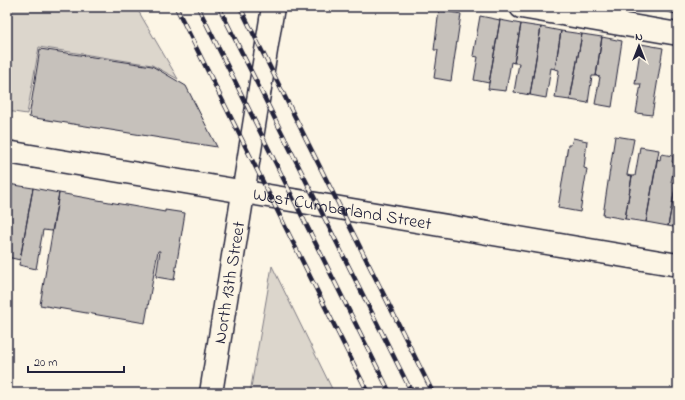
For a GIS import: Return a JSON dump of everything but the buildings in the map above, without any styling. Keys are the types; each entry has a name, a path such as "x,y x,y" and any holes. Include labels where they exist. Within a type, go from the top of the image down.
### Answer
{"street":[{"name":"North 13th Street","path":"211,393 245,192 273,7"},
{"path":"521,7 678,34"},
{"name":"West Cumberland Street","path":"7,152 678,265"}],"shaded area":[{"path":"7,7 136,7 178,79 152,65 39,47 27,114 7,111"},
{"path":"272,266 334,393 250,393"}],"railway":[{"path":"176,7 368,393"},
{"path":"198,7 390,393"},
{"path":"219,7 412,393"},
{"path":"240,7 433,393"}]}
